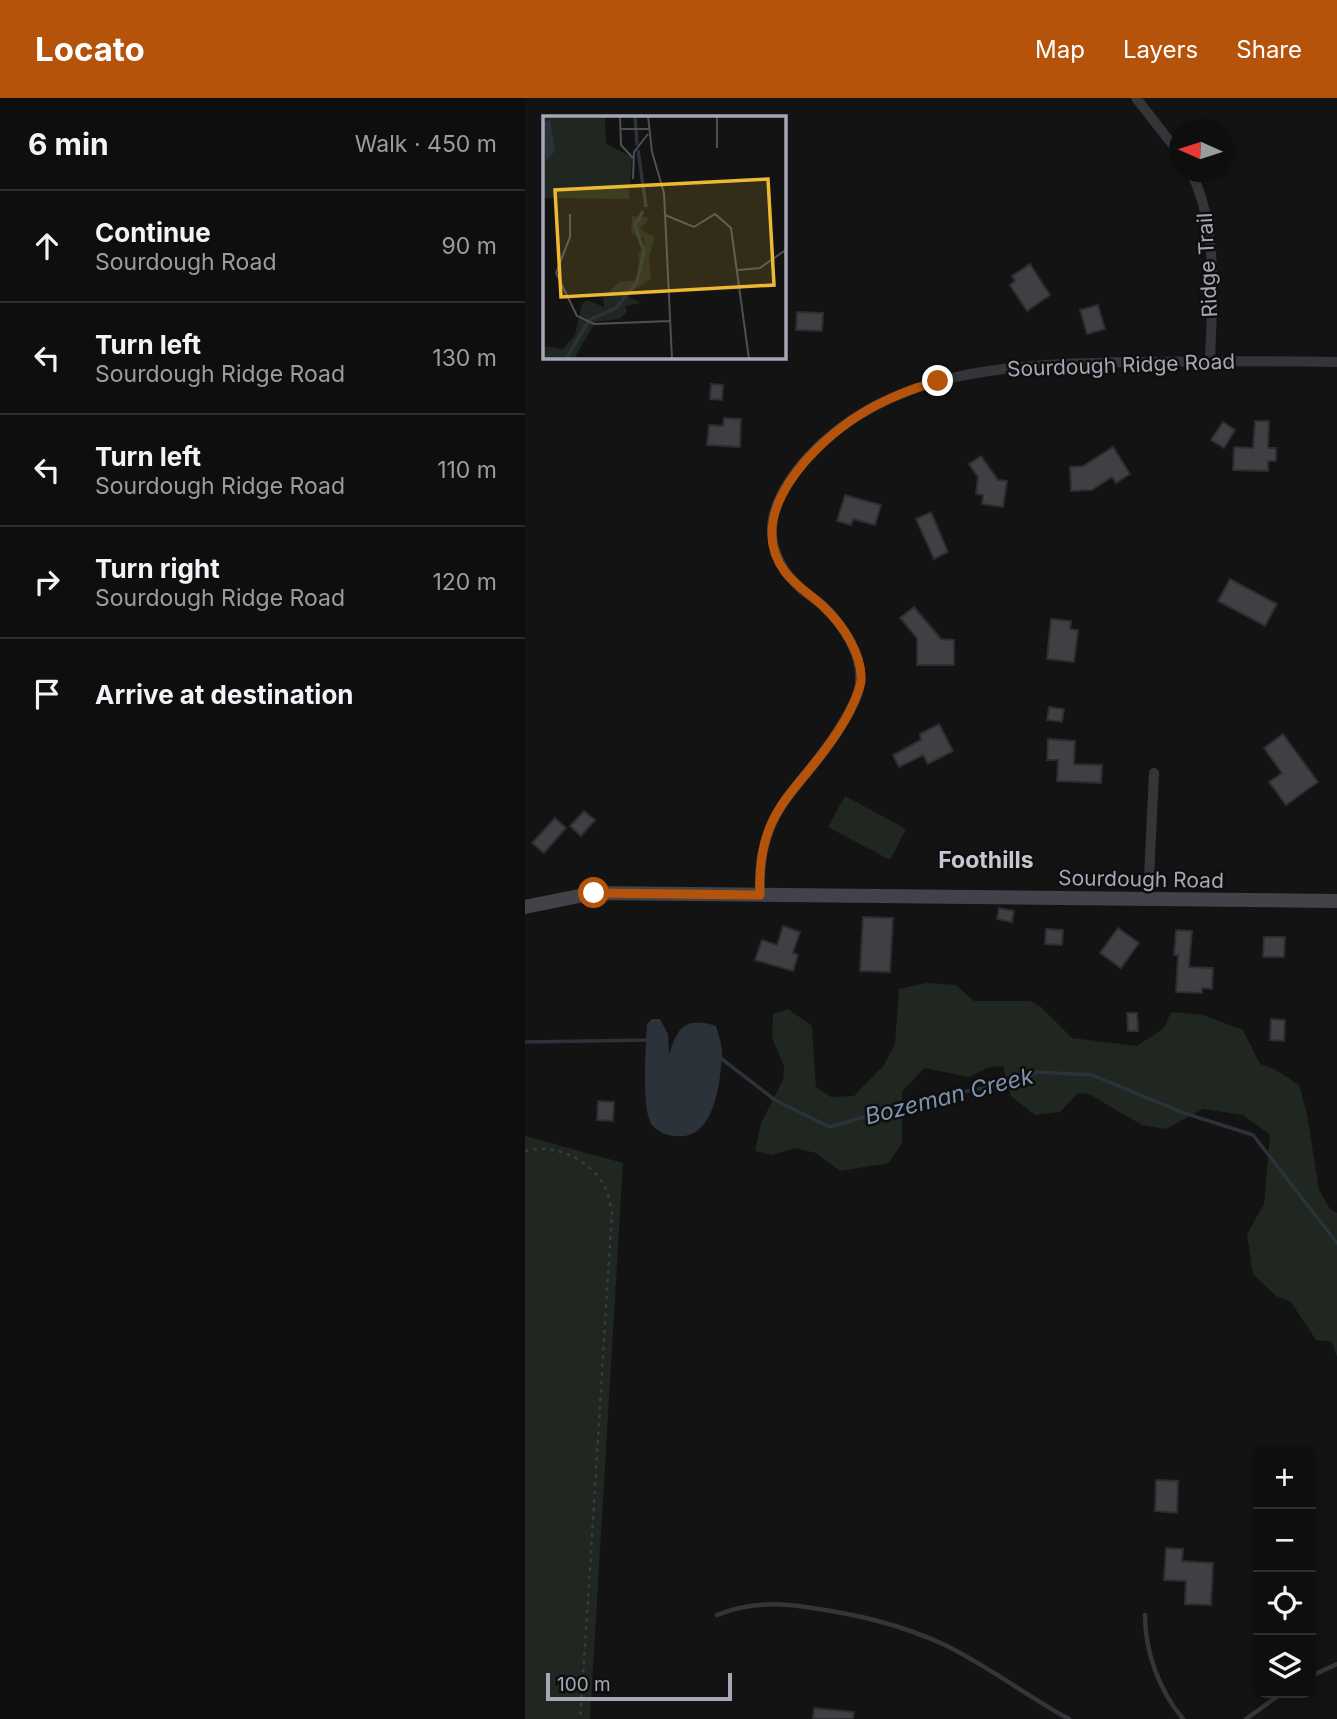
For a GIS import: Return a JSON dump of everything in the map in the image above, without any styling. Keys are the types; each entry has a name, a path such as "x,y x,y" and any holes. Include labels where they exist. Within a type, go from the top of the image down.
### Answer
{"street":[{"path":"1136,98 1169,140"},
{"name":"Ridge Trail","path":"1196,182 1202,194 1210,249 1209,361"},
{"name":"Sourdough Ridge Road","path":"760,895 759,868 762,847 772,821 786,797 823,755 838,732 861,681 857,655 843,629 825,608 783,571 773,544 773,517 784,491 799,467 818,447 862,413 912,389 993,370 1048,364 1337,362"},
{"path":"1148,899 1154,773"},
{"name":"Sourdough Road","path":"525,907 594,893 1337,901"}],"lane":[{"path":"717,1615 748,1607 787,1604 838,1610 892,1623 945,1645 1069,1719"},
{"path":"1145,1615 1145,1635 1150,1658 1165,1691 1183,1719"},
{"path":"1316,1674 1337,1664"},
{"path":"1246,1719 1275,1698"}],"path":[{"path":"525,1151 540,1147 575,1156 592,1171 606,1189 612,1212 599,1444 595,1467 597,1488 592,1511 592,1551 580,1719"}],"shaded area":[{"path":"845,796 906,829 890,860 828,827"},
{"path":"926,983 956,985 974,1001 1030,1001 1041,1007 1072,1038 1137,1046 1164,1028 1171,1012 1203,1015 1243,1030 1260,1064 1276,1070 1299,1085 1307,1114 1319,1190 1330,1209 1337,1213 1337,1357 1332,1342 1316,1340 1291,1302 1276,1296 1253,1274 1247,1234 1264,1204 1270,1135 1243,1115 1203,1109 1166,1129 1142,1125 1089,1094 1078,1093 1060,1112 1035,1115 1011,1096 1003,1066 989,1067 969,1077 924,1068 902,1092 902,1143 889,1163 840,1171 816,1153 795,1148 772,1155 755,1151 761,1123 783,1080 784,1066 772,1038 773,1014 788,1009 812,1026 816,1087 831,1097 854,1096 884,1065 895,1044 899,989"},
{"path":"652,1019 660,1019 668,1034 669,1055 675,1038 684,1027 697,1023 716,1026 722,1052 717,1092 707,1119 699,1129 689,1135 673,1136 663,1133 652,1125 649,1117 645,1092 645,1061 647,1024"},
{"path":"525,1136 623,1163 590,1719 525,1719"}],"building":[{"path":"1030,264 1050,295 1027,311 1010,285 1015,281 1012,276"},
{"path":"1098,305 1105,329 1087,334 1080,310"},
{"path":"797,312 823,313 822,331 796,330"},
{"path":"711,384 723,385 722,400 710,399"},
{"path":"724,418 741,419 740,447 707,445 709,425 723,426"},
{"path":"1255,421 1269,421 1268,448 1276,448 1276,461 1268,461 1268,471 1233,470 1234,447 1253,448"},
{"path":"1223,422 1235,430 1224,448 1211,440"},
{"path":"1113,447 1130,474 1116,483 1112,477 1092,490 1071,491 1070,467 1083,466"},
{"path":"981,456 998,480 1007,481 1003,507 982,504 983,495 976,494 978,477 969,464"},
{"path":"845,495 881,505 875,525 853,519 851,525 837,521"},
{"path":"931,512 948,552 934,559 916,519"},
{"path":"1230,579 1277,604 1265,626 1218,601"},
{"path":"914,607 941,639 954,640 954,665 917,665 917,638 900,618"},
{"path":"1051,619 1071,621 1070,629 1078,630 1074,662 1047,659"},
{"path":"1049,707 1064,709 1062,722 1047,720"},
{"path":"939,724 953,751 928,764 923,755 899,767 893,755 921,740 920,734"},
{"path":"1283,734 1318,782 1286,805 1269,782 1282,773 1264,748"},
{"path":"1048,739 1075,741 1074,764 1102,765 1101,783 1057,781 1058,760 1047,760"},
{"path":"584,811 595,820 581,836 570,826"},
{"path":"555,818 566,828 544,853 532,843"},
{"path":"999,908 1014,911 1012,922 997,919"},
{"path":"863,917 893,918 890,972 860,971"},
{"path":"783,926 800,932 793,953 798,955 793,971 755,960 762,940 777,945"},
{"path":"1118,928 1139,943 1121,968 1100,953"},
{"path":"1046,929 1063,930 1062,945 1045,944"},
{"path":"1176,930 1192,931 1189,967 1213,968 1212,989 1202,988 1202,993 1176,992"},
{"path":"1264,937 1285,937 1284,957 1263,957"},
{"path":"1127,1013 1137,1013 1138,1031 1128,1031"},
{"path":"1271,1019 1285,1020 1284,1041 1270,1040"},
{"path":"598,1101 614,1102 613,1121 597,1120"},
{"path":"1156,1480 1178,1481 1177,1513 1155,1511"},
{"path":"1166,1548 1183,1549 1182,1561 1213,1563 1211,1605 1185,1604 1186,1581 1164,1580"},
{"path":"814,1708 854,1712 853,1719 813,1719"}],"waterway":[{"name":"Bozeman Creek","path":"525,1042 650,1040"},
{"name":"Bozeman Creek","path":"718,1056 775,1100 830,1127 926,1099 1021,1081 1036,1072 1092,1075 1184,1113 1253,1135 1337,1243"}],"district":[{"name":"Foothills","path":"986,860"}],"route":[{"path":"594,893 760,895 759,868 762,847 772,821 786,797 823,755 838,732 861,681 857,655 843,629 825,608 783,571 773,544 773,517 784,491 799,467 839,428 886,400 938,381"}]}
